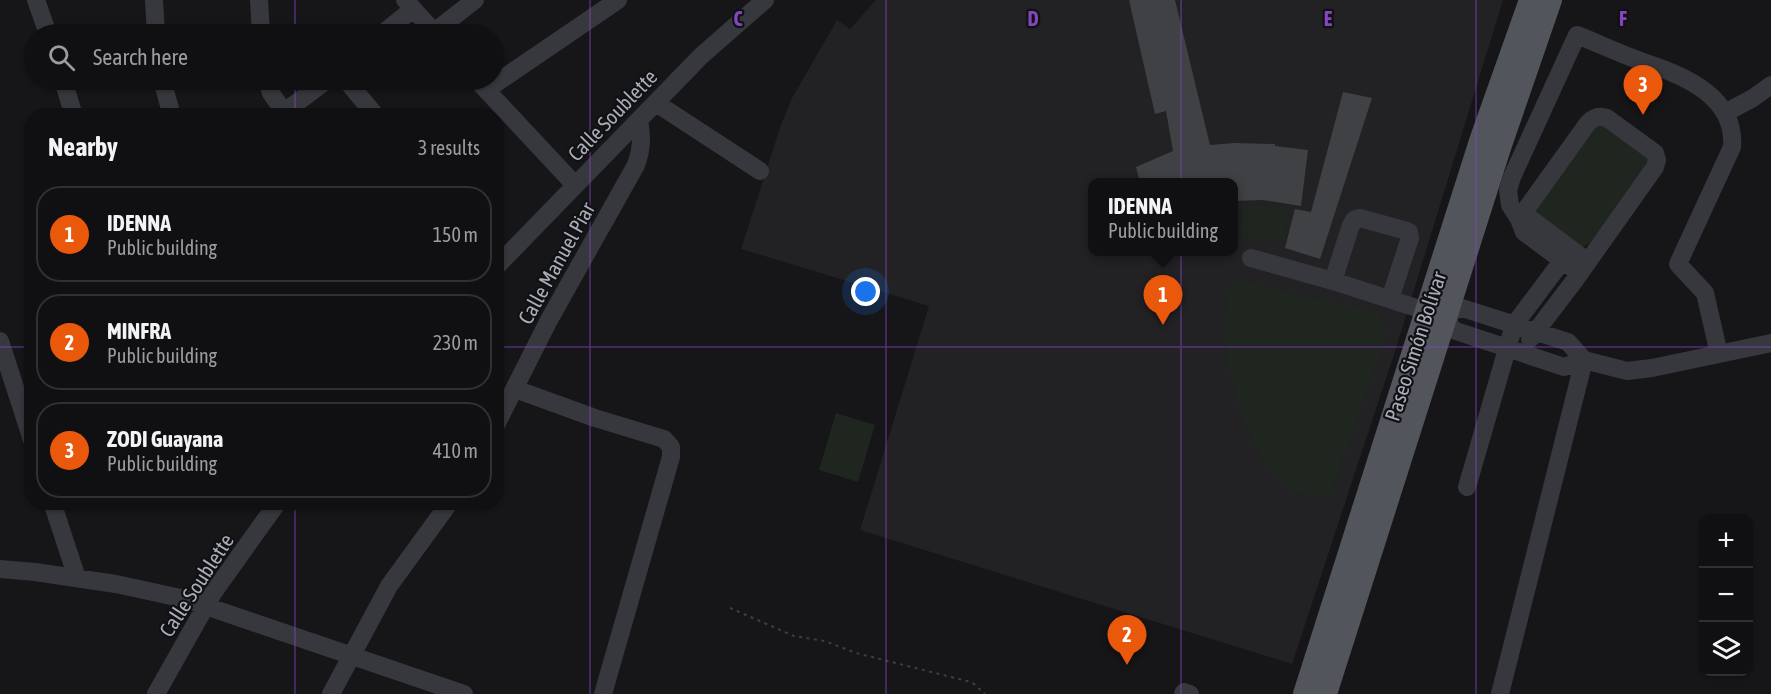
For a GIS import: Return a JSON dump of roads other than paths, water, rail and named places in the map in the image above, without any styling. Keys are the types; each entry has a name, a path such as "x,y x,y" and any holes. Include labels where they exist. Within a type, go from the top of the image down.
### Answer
{"main road":[{"name":"Paseo Simón Bolívar","path":"1326,694 1436,314 1480,141 1530,0"},
{"name":"Paseo Simón Bolívar","path":"1304,694 1436,314 1500,148 1551,0"}],"street":[{"path":"36,0 44,24"},
{"path":"154,0 155,24"},
{"path":"259,0 260,24"},
{"path":"446,24 475,0"},
{"path":"504,71 618,0"},
{"name":"Calle Soublette","path":"504,253 575,185 701,56 765,0"},
{"path":"391,24 409,5 427,24"},
{"path":"1583,267 1562,261 1524,232 1510,205 1509,185 1577,34 1686,79 1712,96 1725,113 1731,127 1732,147 1678,264 1705,293 1719,354"},
{"path":"1725,113 1771,85"},
{"path":"66,90 72,108"},
{"path":"165,90 170,108"},
{"path":"270,90 279,108"},
{"path":"290,108 314,90"},
{"path":"354,90 369,108"},
{"path":"486,90 503,108"},
{"path":"656,103 760,171"},
{"path":"504,109 575,185"},
{"path":"1514,350 1535,332 1655,167 1657,160 1655,153 1607,118 1597,116 1588,123 1519,219"},
{"name":"Calle Manuel Piar","path":"504,411 549,320 636,165 641,153 642,136 639,120"},
{"path":"1333,281 1355,219 1360,218 1400,229 1409,232 1410,238 1390,299"},
{"path":"1519,219 1531,219 1583,267"},
{"path":"1251,258 1436,314 1453,330 1564,366 1584,360 1627,371 1771,344"},
{"path":"1467,487 1514,350 1514,325 1562,261"},
{"path":"1436,314 1459,307 1568,342 1584,360"},
{"path":"0,340 24,394"},
{"path":"1500,694 1584,360"},
{"path":"515,390 664,439 671,447 603,694"},
{"path":"55,510 77,578"},
{"name":"Calle Soublette","path":"156,694 206,606 272,510"},
{"path":"331,694 389,586 444,510"},
{"path":"0,569 77,578 149,590 206,606 464,694"},
{"path":"1183,694 1184,692 1190,694"}],"place":[{"name":"ZODI Guayana","path":"1643,115"},
{"name":"IDENNA","path":"1163,325"},
{"name":"MINFRA","path":"1127,665"}]}
